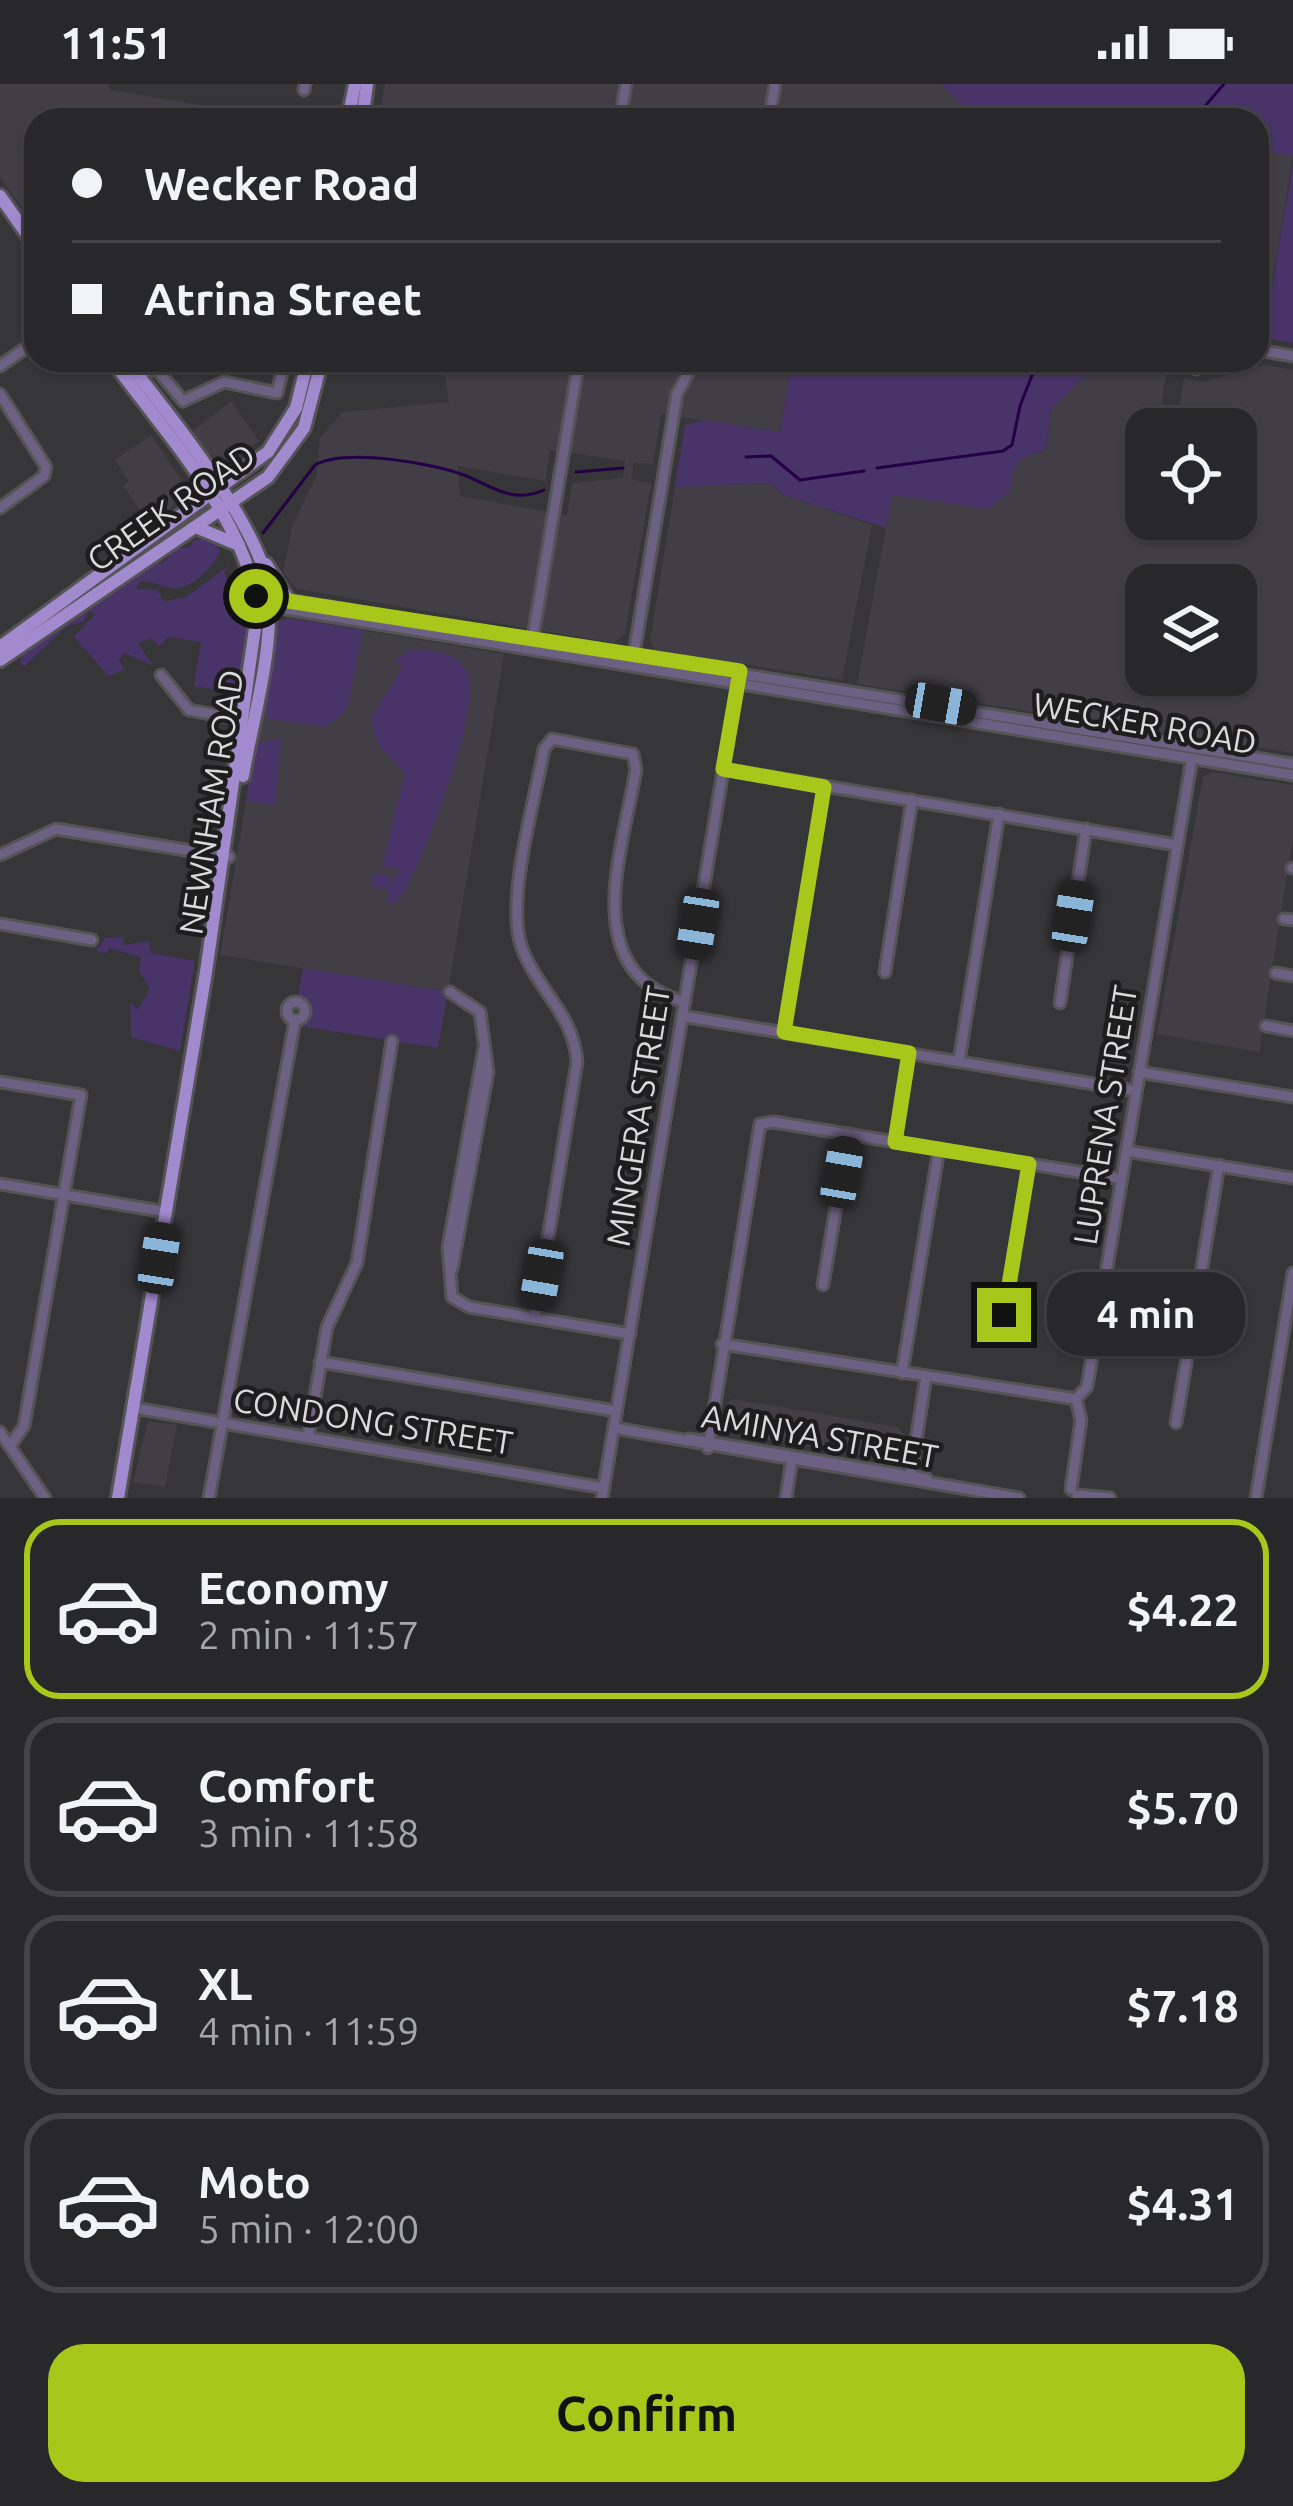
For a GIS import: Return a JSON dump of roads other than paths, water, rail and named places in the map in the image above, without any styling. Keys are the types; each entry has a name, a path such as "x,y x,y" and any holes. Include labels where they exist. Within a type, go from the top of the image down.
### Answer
{"main road":[{"path":"0,196 24,230"},
{"path":"125,372 225,509"},
{"path":"131,372 134,380"},
{"name":"CREEK ROAD","path":"0,646 268,452 290,420 304,372"},
{"name":"CREEK ROAD","path":"0,660 259,484 285,459 304,428 319,372"},
{"path":"201,475 237,476"},
{"path":"190,511 201,475"},
{"path":"246,527 246,512 259,484"},
{"name":"NEWNHAM ROAD","path":"118,1498 225,857 262,601 261,559 246,527 225,509"},
{"name":"NEWNHAM ROAD","path":"225,509 262,601 225,857"},
{"path":"198,528 240,546"},
{"path":"261,559 286,598"}],"street":[{"path":"134,380 143,372"},
{"path":"159,372 185,400 220,382 277,393 282,372"},
{"path":"533,637 577,372"},
{"path":"633,659 677,394 689,372"},
{"path":"0,394 46,467 44,476 0,508"},
{"name":"WECKER ROAD","path":"262,601 286,598 533,637 633,659"},
{"name":"WECKER ROAD","path":"262,601 940,710 1293,775"},
{"path":"161,675 189,710 243,720"},
{"name":"MINGERA STREET","path":"603,1493 738,677"},
{"path":"535,1317 578,1062 572,1028 530,964 517,925 544,749 552,739 633,754 636,769 612,922 618,950 631,970 657,992 685,1002"},
{"name":"WECKER ROAD","path":"1192,753 1293,764"},
{"name":"LUPRENA STREET","path":"1073,1495 1081,1420 1076,1399 1087,1387 1192,753"},
{"path":"723,769 1178,845"},
{"path":"784,1032 824,787"},
{"path":"885,972 912,800"},
{"path":"959,1061 999,814"},
{"path":"0,855 56,829 225,857"},
{"path":"1060,1004 1086,829"},
{"path":"0,924 92,940"},
{"path":"1276,973 1293,976"},
{"path":"450,992 480,1012 484,1048 448,1246 452,1297 458,1304 630,1334"},
{"path":"682,1016 1136,1091"},
{"path":"209,1498 295,1020"},
{"path":"1266,1026 1293,1030"},
{"path":"308,1437 331,1314 357,1263 392,1041"},
{"path":"895,1142 909,1053"},
{"path":"1139,1072 1293,1097"},
{"path":"0,1082 81,1095 25,1426 10,1446"},
{"path":"709,1443 758,1126 768,1121 1121,1180"},
{"path":"823,1285 848,1134"},
{"path":"902,1373 939,1149"},
{"path":"1126,1151 1293,1178"},
{"path":"1004,1315 1029,1164"},
{"path":"1177,1423 1219,1165"},
{"path":"0,1184 166,1213"},
{"path":"1256,1498 1293,1273"},
{"path":"722,1344 1076,1399"},
{"path":"320,1362 616,1411"},
{"path":"910,1478 926,1377"},
{"name":"CONDONG STREET","path":"134,1408 603,1493"},
{"name":"AMINYA STREET","path":"614,1428 910,1478 951,1492 1019,1498"},
{"path":"0,1432 45,1498"},
{"path":"786,1498 792,1457"},
{"path":"1073,1495 1111,1498"}],"waterway":[{"path":"1203,108 1224,84"},
{"path":"877,468 1003,451 1012,445 1033,372"},
{"path":"746,457 771,456 800,480 864,471"},
{"path":"263,533 315,465 329,460 411,462 464,475 513,495 544,490"},
{"path":"576,472 623,468"}]}
